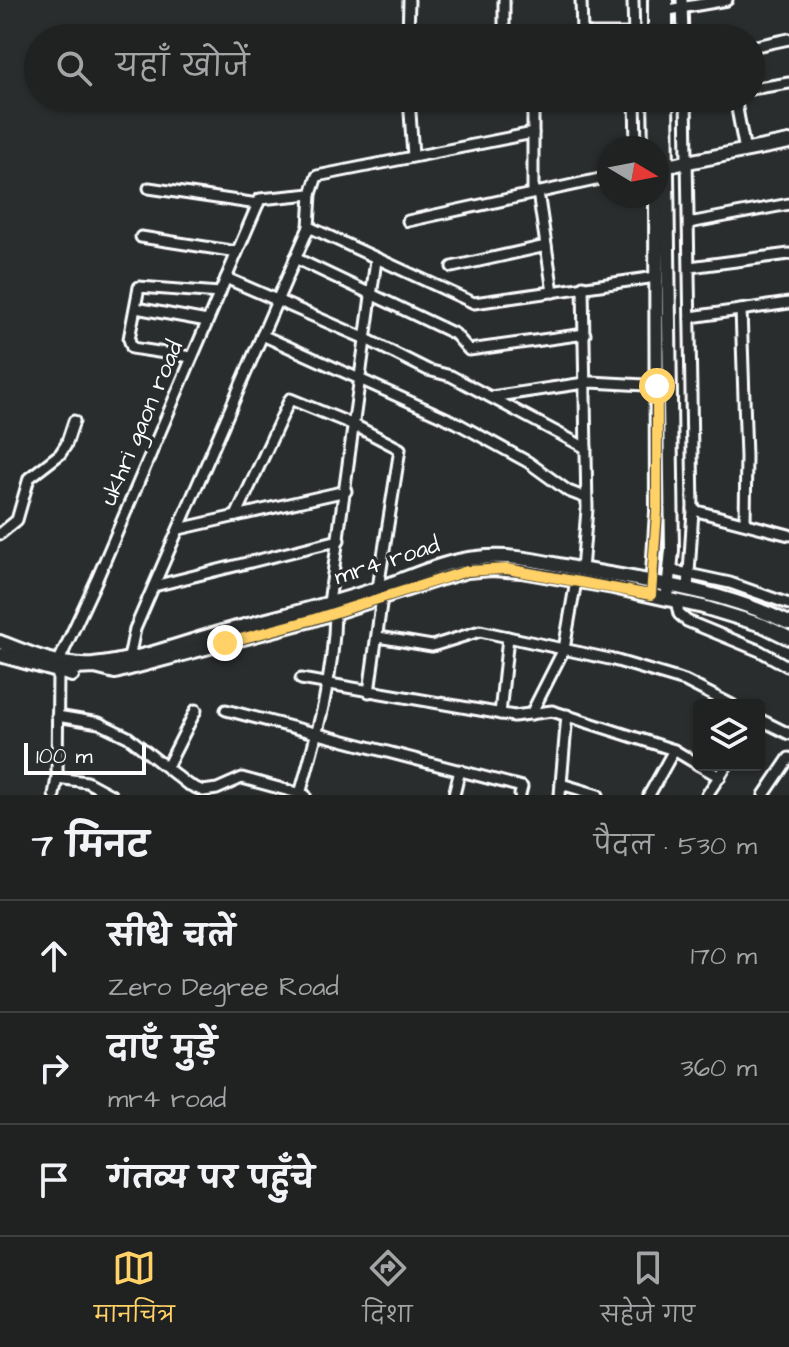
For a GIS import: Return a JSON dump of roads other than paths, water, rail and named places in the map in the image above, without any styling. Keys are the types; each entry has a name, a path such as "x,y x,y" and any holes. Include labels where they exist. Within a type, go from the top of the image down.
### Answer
{"street":[{"path":"408,24 409,0"},
{"path":"504,0 504,24"},
{"path":"581,0 582,24"},
{"path":"633,0 634,24"},
{"path":"660,5 727,0"},
{"path":"682,4 683,24"},
{"path":"765,44 789,39"},
{"path":"765,87 789,83"},
{"path":"410,112 413,156"},
{"path":"533,112 535,193 553,292"},
{"path":"635,112 636,136"},
{"path":"655,112 656,136"},
{"path":"664,136 665,112"},
{"path":"687,112 693,510 688,589"},
{"path":"738,112 745,151"},
{"path":"129,658 135,629 309,227 311,194 317,176 533,133"},
{"path":"669,166 789,142"},
{"path":"408,221 597,180"},
{"path":"149,188 259,202 311,194"},
{"name":"ukhri gaon road","path":"58,668 259,202"},
{"path":"689,223 789,204"},
{"path":"656,208 656,277 671,600 687,621 760,651 789,667"},
{"path":"651,595 663,386 662,208"},
{"path":"309,227 474,303 656,277"},
{"path":"141,237 237,252"},
{"path":"452,267 546,246"},
{"path":"690,267 789,254"},
{"path":"295,258 455,334 469,350 585,334"},
{"path":"57,716 99,723 128,737 202,793 242,778 303,794 329,684 335,641 332,608 339,540 376,260"},
{"path":"226,278 366,339 428,370 451,376 586,448"},
{"path":"531,714 564,649 579,575 586,498 583,286"},
{"path":"191,357 132,348 129,339 139,287 220,293"},
{"path":"691,317 789,303"},
{"path":"136,308 207,321"},
{"path":"741,310 745,522"},
{"path":"262,335 457,423 528,462 568,491 586,498"},
{"path":"491,397 585,383 663,386"},
{"path":"236,516 290,399 354,425 400,449 369,692"},
{"path":"0,534 17,520 29,478 60,454 74,421"},
{"path":"179,529 346,491"},
{"path":"693,510 789,535"},
{"path":"154,586 339,540"},
{"name":"mr4 road","path":"0,642 72,675 74,668 83,667 115,672 380,593 426,570 475,558 524,558 762,625 789,638"},
{"path":"670,570 759,592 789,604"},
{"name":"mr4 road","path":"579,575 654,580 752,607 789,623"},
{"name":"mr4 road","path":"0,655 58,668 93,665 332,608"},
{"path":"378,637 432,646 480,631 564,649 685,681 720,699"},
{"path":"500,714 508,637"},
{"path":"54,795 57,778 58,668"},
{"path":"301,679 514,716 552,711 674,750 693,761"},
{"path":"167,767 196,710"},
{"path":"226,710 522,787 520,795"},
{"path":"567,715 560,790 598,795"},
{"path":"765,722 789,734"},
{"path":"649,795 674,750"},
{"path":"764,795 789,758"},
{"path":"454,795 460,770"},
{"path":"710,771 720,777"},
{"path":"707,795 724,771"},
{"path":"57,778 87,782 111,795"}]}
